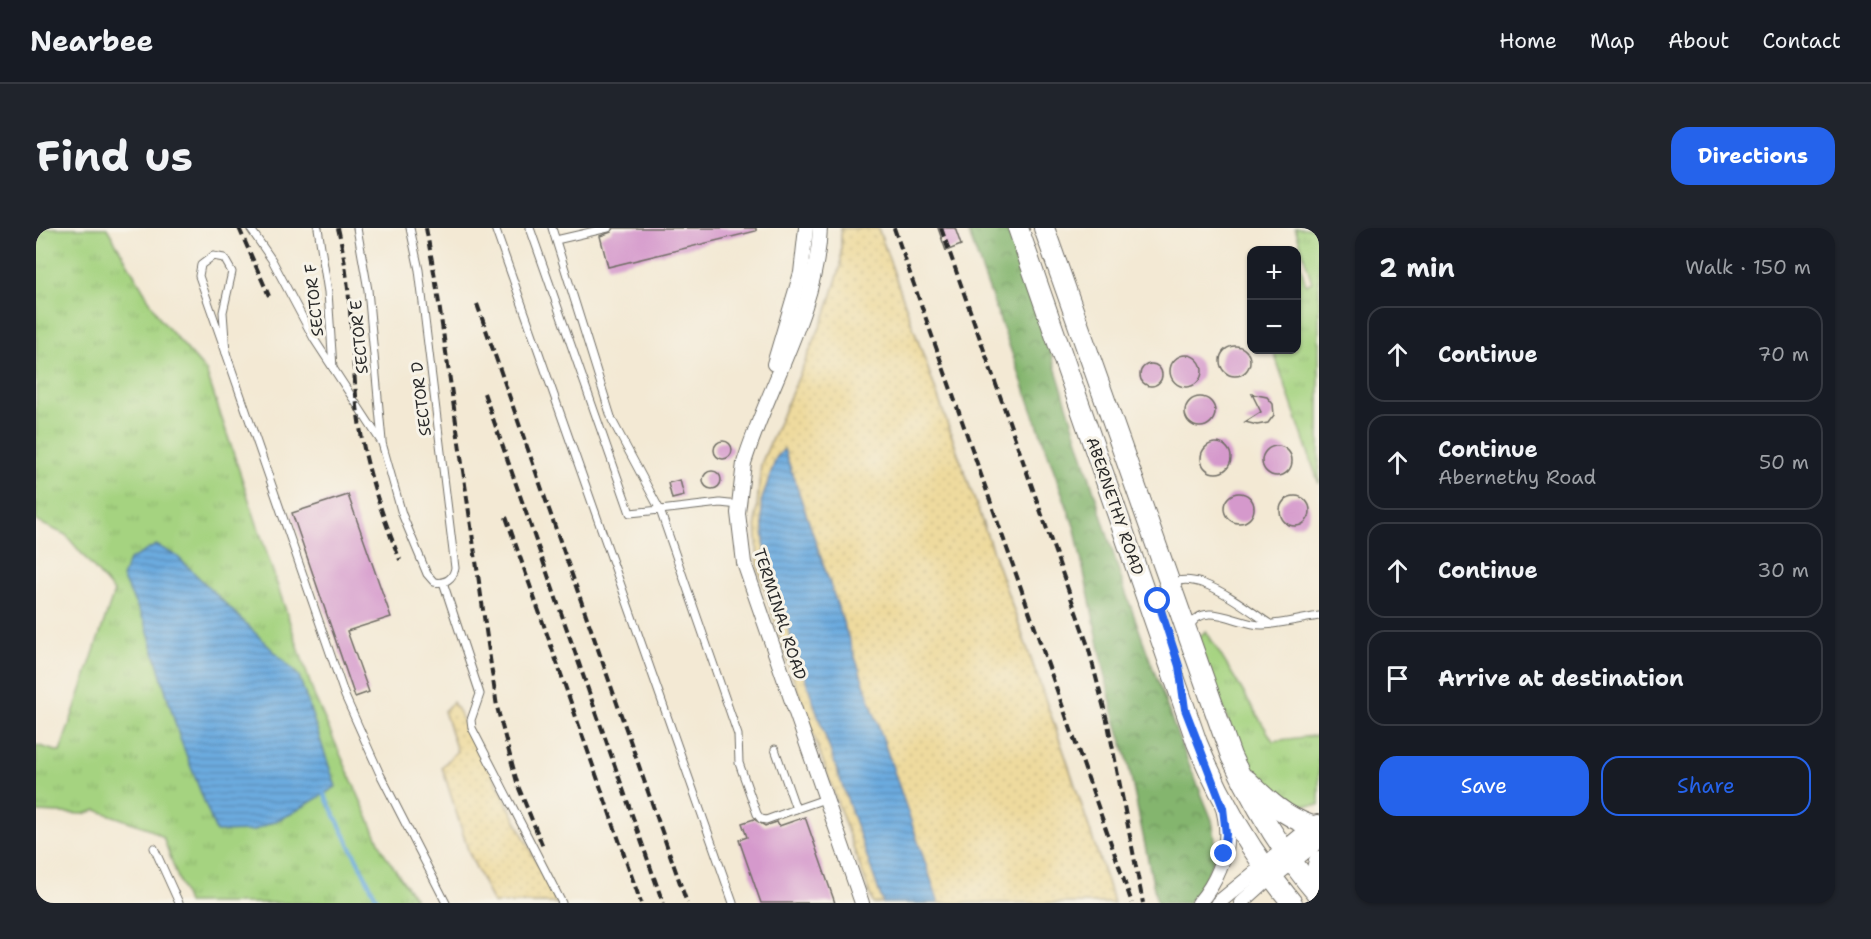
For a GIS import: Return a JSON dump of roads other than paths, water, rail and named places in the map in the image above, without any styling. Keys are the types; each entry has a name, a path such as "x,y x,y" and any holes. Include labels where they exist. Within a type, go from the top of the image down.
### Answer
{"main road":[{"name":"ABERNETHY ROAD","path":"1018,228 1185,709 1220,796 1267,871 1292,903"},
{"name":"ABERNETHY ROAD","path":"1044,228 1189,643 1231,756 1256,807 1285,855 1318,896"},
{"path":"1231,756 1240,772 1277,809 1297,821 1317,828"},
{"path":"1267,871 1317,828"},
{"path":"1318,896 1314,881 1319,861"}],"street":[{"path":"751,440 801,273 806,228"},
{"name":"TERMINAL ROAD","path":"820,228 817,259 807,300 744,463 739,506 739,535 747,573 862,903"},
{"path":"1199,903 1216,882 1222,861 1225,820 1220,796"},
{"path":"1218,903 1267,871"},
{"path":"1241,903 1267,871"}],"lane":[{"path":"250,228 261,242 314,339 382,443 402,514 427,574 434,582 443,582 480,694 471,720 472,728 562,903"},
{"path":"259,228 261,242"},
{"name":"SECTOR F","path":"318,228 328,292 333,369"},
{"name":"SECTOR E","path":"357,228 368,290 382,443"},
{"name":"SECTOR D","path":"411,228 419,270 455,568 452,577 443,582"},
{"path":"495,228 733,903"},
{"path":"530,228 630,513 720,503 739,506"},
{"path":"552,228 612,420 660,510 738,735 739,764 757,814 761,819 766,820 825,799"},
{"path":"556,240 608,228"},
{"path":"226,353 223,312 232,272 224,258 213,256 201,265 200,276 226,353 345,696 365,745 446,903"},
{"path":"1185,709 1179,666 1158,601 1159,594 1169,584 1181,580 1204,583 1270,624"},
{"path":"1189,643 1189,627 1204,615 1218,615 1252,624 1270,624 1319,616"},
{"path":"775,749 796,809"},
{"path":"154,848 179,903"}],"water":[{"path":"784,449 939,903 883,903 766,565 761,502 776,458"},
{"path":"156,545 177,556 299,676 336,787 291,814 253,831 216,832 179,736 146,625 122,577 129,560"}],"waterway":[{"path":"324,794 379,903"}],"railway":[{"path":"239,228 269,296"},
{"path":"338,228 349,294 357,406 363,446 373,484 400,560"},
{"path":"426,228 436,283 497,707 518,786 544,849"},
{"path":"894,228 1132,903"},
{"path":"941,228 1088,646 1108,724 1143,903"},
{"path":"477,304 687,903"},
{"path":"484,393 663,903"},
{"path":"506,517 641,903"}]}
